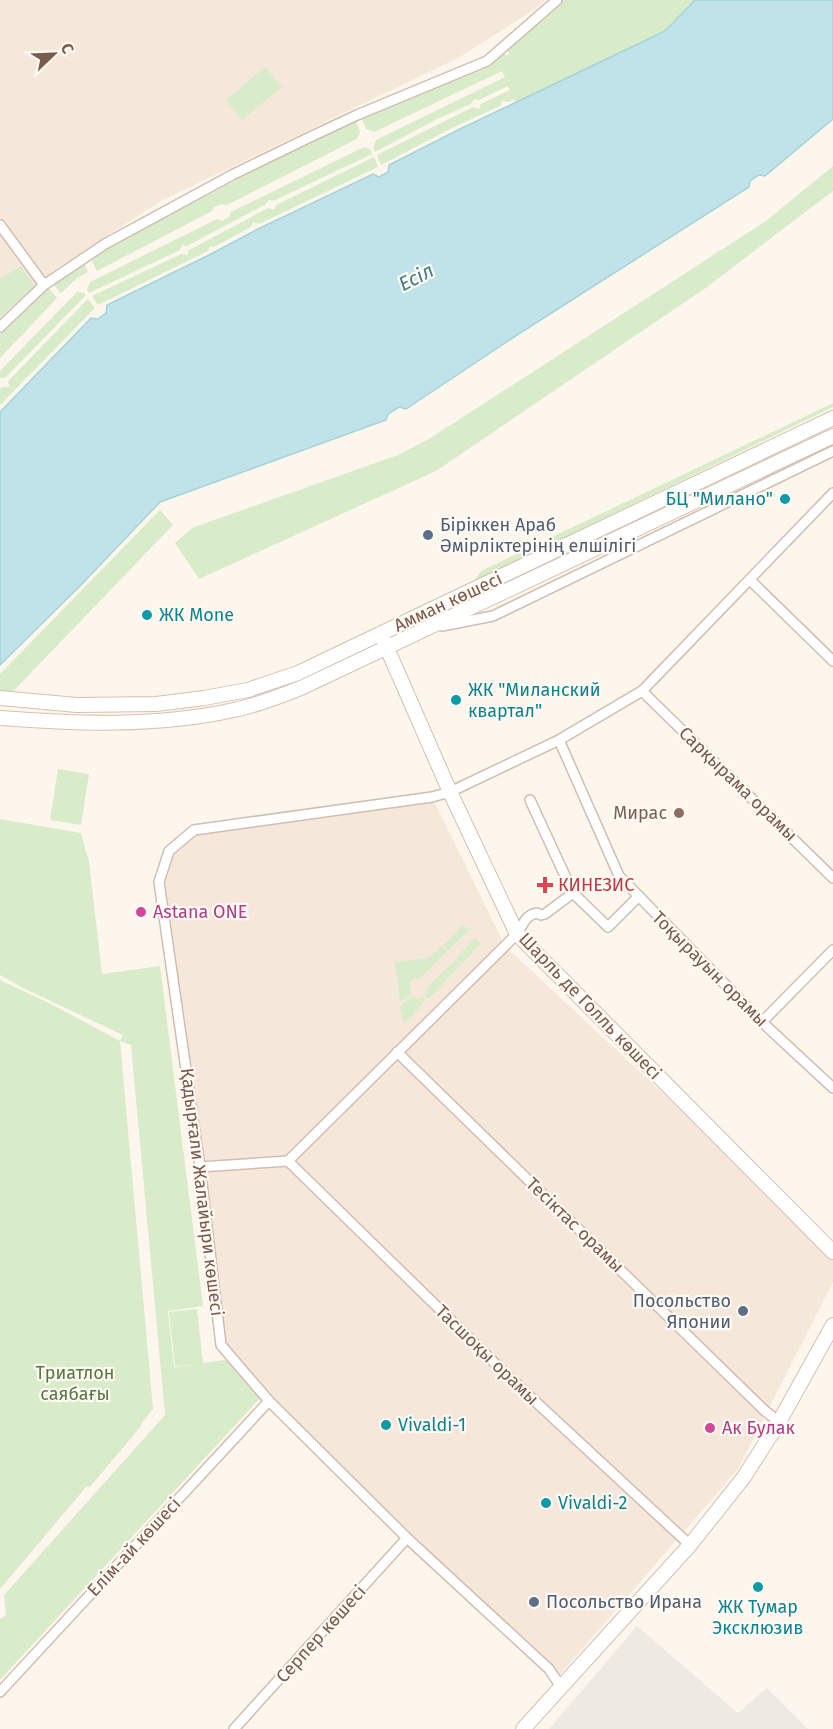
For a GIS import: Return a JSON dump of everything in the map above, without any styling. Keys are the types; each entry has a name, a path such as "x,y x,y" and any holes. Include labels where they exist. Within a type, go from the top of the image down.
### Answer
{"main road":[{"name":"Амман көшесі","path":"0,698 77,705 156,704 248,690 298,673 833,418"},
{"name":"Амман көшесі","path":"0,718 57,723 161,721 234,710 284,695 833,436"},
{"name":"Шарль де Голль көшесі","path":"381,633 450,792 517,934 833,1252"},
{"path":"523,1729 690,1545 744,1477 779,1422 833,1325"}],"street":[{"path":"0,327 44,285 105,244 232,175 357,115 487,61 557,0"},
{"path":"0,225 44,285"},
{"name":"Амман көшесі","path":"422,630 493,615 833,451"},
{"name":"Қадырғали Жалайыри көшесі","path":"561,1687 549,1669 407,1538 269,1401 221,1345 200,1167 159,882 170,851 194,830 432,797 450,792 559,740 642,691 833,493"},
{"path":"750,580 833,661"},
{"name":"Сарқырама орамы","path":"642,691 833,878"},
{"name":"Тоқырауын орамы","path":"559,740 620,876 762,1022 833,1088"},
{"path":"530,800 573,893 608,927 639,896"},
{"path":"200,1167 288,1161 517,934 530,914 545,914 573,893"},
{"path":"762,1022 833,950"},
{"name":"Тесіктас орамы","path":"397,1052 764,1410 779,1422"},
{"name":"Тасшоқы орамы","path":"288,1161 508,1376 690,1545"},
{"name":"Елім-ай көшесі","path":"0,1692 269,1401"},
{"name":"Серпер көшесі","path":"234,1729 407,1538"}],"shaded area":[{"path":"0,0 545,0 538,7 460,57 161,201 54,270 0,318"},
{"path":"432,797 505,946 833,1252 833,1282 738,1469 556,1679 221,1345 159,882 169,851 194,830"},
{"path":"637,1626 738,1713 767,1688 808,1729 549,1729"}],"green space":[{"path":"562,0 695,0 661,33 516,103 514,99 508,102 502,101 500,106 381,165 377,155 473,107 479,109 481,104 510,90 508,86 479,100 474,99 471,104 375,152 373,147 376,140 505,77 502,71 374,132 366,129 361,117 482,70 504,53 506,56 509,54 507,50"},
{"path":"265,67 282,87 242,120 226,100"},
{"path":"356,120 360,132 357,139 227,205 214,207 212,211 97,271 90,257 301,146"},
{"path":"364,147 370,149 372,154 273,201 269,200 266,204 187,246 182,245 180,250 89,293 87,289 90,282 217,219 222,221 229,217 231,212"},
{"path":"374,157 378,167 259,224 253,222 251,227 214,247 210,246 208,251 98,305 92,296 181,254 187,255 189,250 268,208 274,210 276,205"},
{"path":"833,166 833,191 707,287 436,471 199,579 175,543 192,528 398,455 429,439 766,221"},
{"path":"84,263 88,272 77,278 61,293 53,284"},
{"path":"21,267 35,286 0,317 0,278"},
{"path":"48,287 57,298 0,358 0,334"},
{"path":"77,292 86,295 5,378 0,378 0,371"},
{"path":"88,299 95,308 0,405 0,389 9,387 8,381"},
{"path":"833,403 833,407 473,582 481,571"},
{"path":"160,510 173,525 0,705 0,674"},
{"path":"58,769 89,774 81,825 50,820"},
{"path":"0,819 81,833 89,862 102,974 160,966 203,1306 168,1311 174,1367 191,1365 175,1366 169,1312 197,1309 203,1363 231,1359 261,1397 0,1680 0,1619 6,1615 4,1595 165,1415 131,1045 120,1041 123,1035 0,975"},
{"path":"463,925 469,930 448,951 444,945"},
{"path":"475,938 481,943 462,964 456,958"},
{"path":"442,946 447,951 420,978 410,982 411,993 400,1002 395,962 429,958"},
{"path":"455,960 461,965 428,999 424,995 428,987"},
{"name":"Триатлон саябағы","path":"0,980 120,1041 153,1409 90,1487 87,1486 0,1589"},
{"path":"412,996 418,999 423,997 426,1000 404,1024 400,1007"}],"water":[{"name":"Есіл","path":"695,0 833,0 833,119 765,176 759,175 750,181 749,187 517,335 406,409 399,407 388,414 386,420 160,502 0,665 0,412 91,318 98,319 106,313 107,305 258,229 373,174 379,177 388,172 389,165 661,33"}],"place":[{"name":"БЦ \"Милано\"","path":"785,499"},
{"name":"Біріккен Араб Әмірліктерінің елшілігі","path":"428,535"},
{"name":"ЖК Mone","path":"147,615"},
{"name":"ЖК \"Миланский квартал\"","path":"456,700"},
{"name":"Мирас","path":"679,813"},
{"name":"КИНЕЗИС","path":"545,885"},
{"name":"Astana ONE","path":"141,912"},
{"name":"Посольство Японии","path":"743,1311"},
{"name":"Vivaldi-1","path":"386,1425"},
{"name":"Ак Булак","path":"710,1428"},
{"name":"Vivaldi-2","path":"546,1503"},
{"name":"ЖК Тумар Эксклюзив","path":"758,1587"},
{"name":"Посольство Ирана","path":"534,1602"}]}
